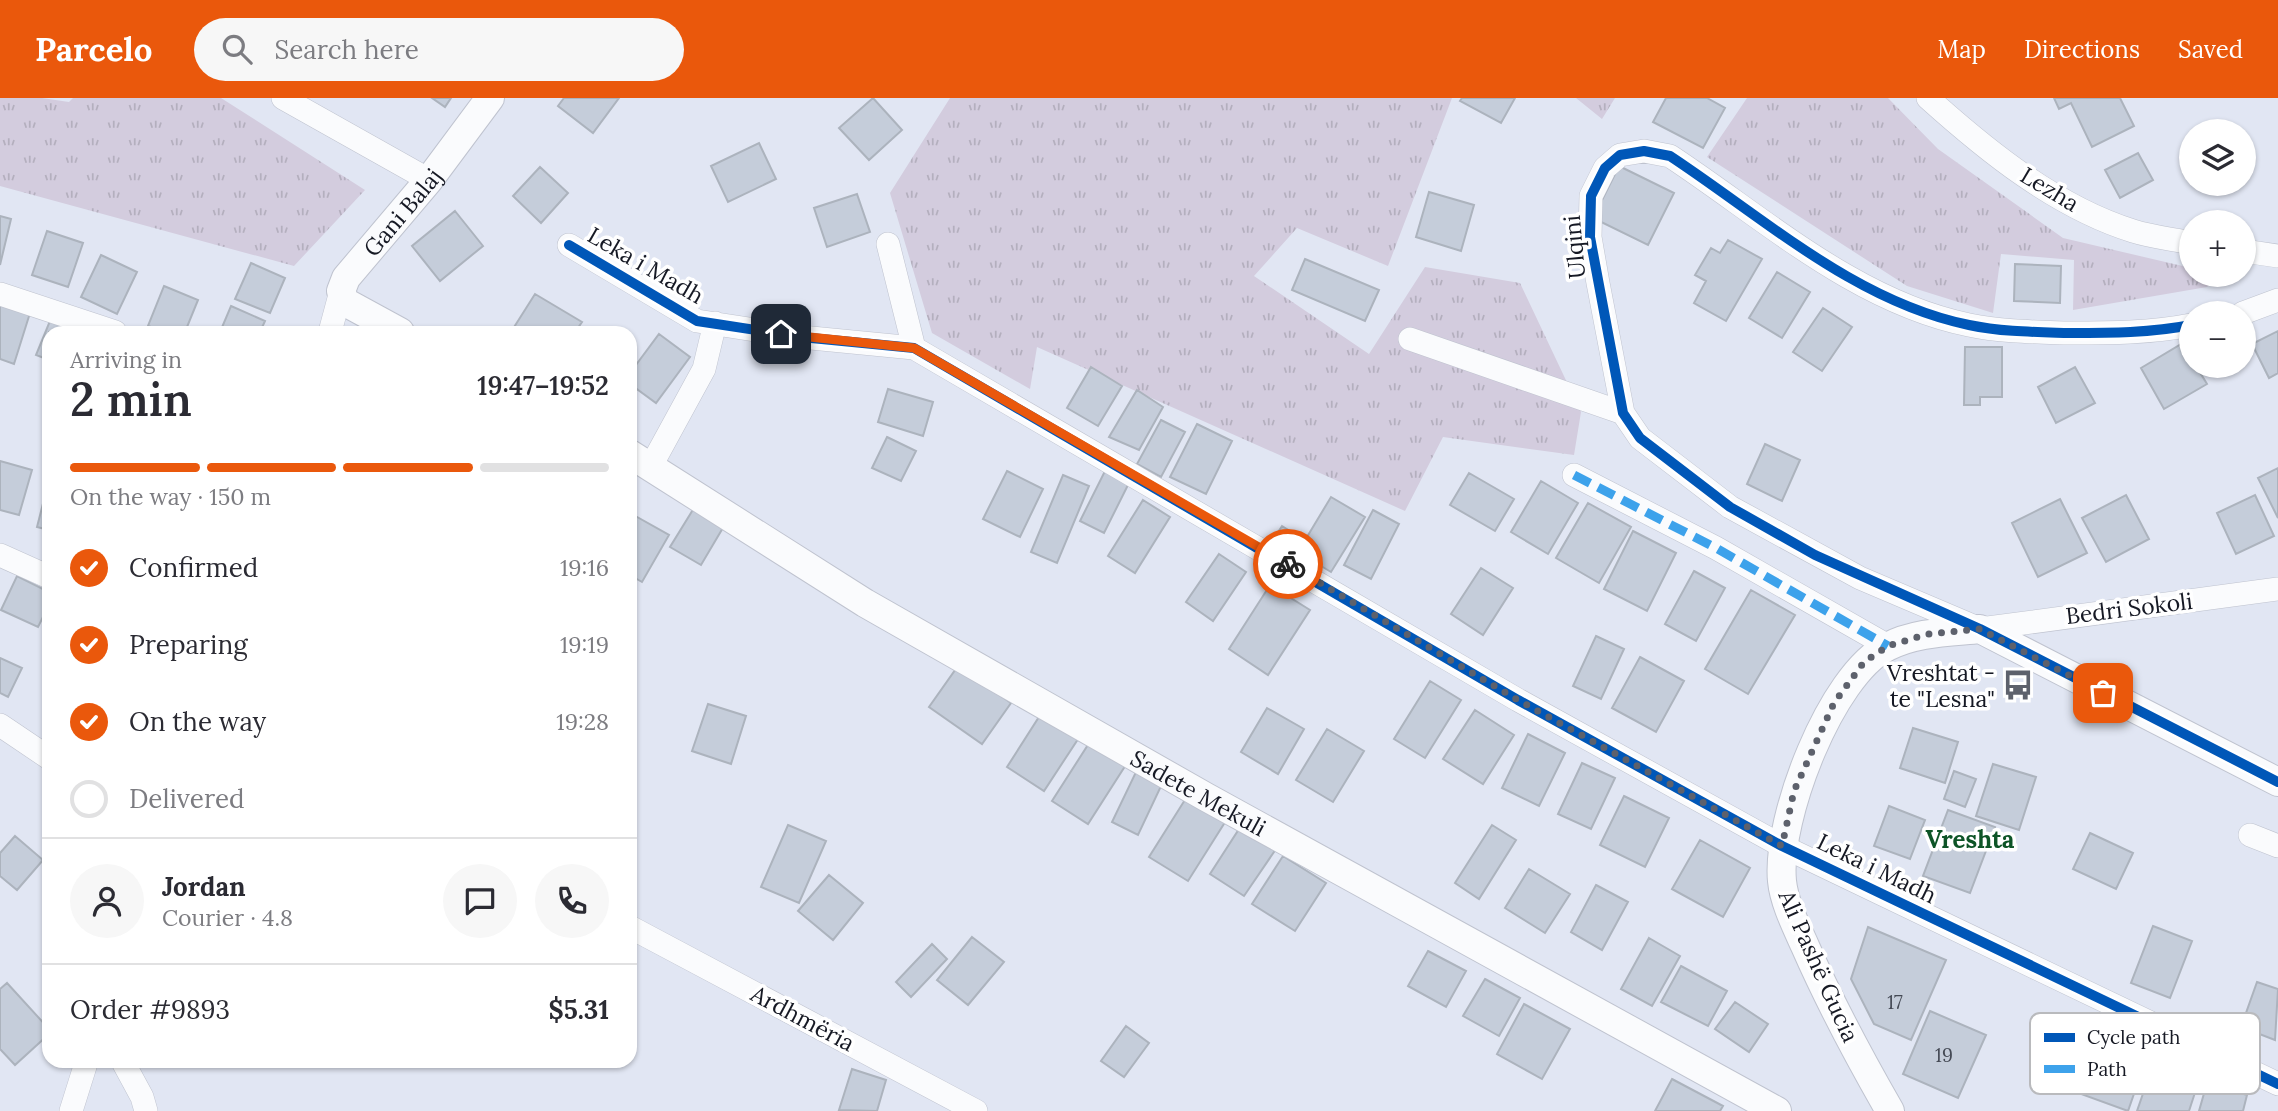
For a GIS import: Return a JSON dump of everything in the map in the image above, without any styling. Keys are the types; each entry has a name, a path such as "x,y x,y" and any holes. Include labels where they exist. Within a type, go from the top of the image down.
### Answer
{"street":[{"path":"283,98 429,180"},
{"name":"Gani Balaj","path":"332,326 341,291 354,266 429,180 490,98"},
{"name":"Lezha","path":"1928,98 1960,127 2025,176 2083,210 2133,231 2179,241"},
{"name":"Ulqini","path":"1980,629 1860,578 1730,507 1640,438 1623,412 1590,237 1591,196 1605,168 1620,155 1644,151 1670,156 1811,253 1878,293 1920,311 1968,325 2020,332 2128,332 2179,326"},
{"path":"888,244 914,348"},
{"name":"Leka i Madh","path":"569,245 697,321 801,337 914,348 1518,700 1782,846 2130,1013"},
{"path":"2256,254 2275,258"},
{"path":"341,291 345,302 389,326"},
{"path":"0,294 92,326"},
{"path":"2256,308 2278,300"},
{"name":"Leka i Madh","path":"641,460 704,369 715,323"},
{"path":"1410,339 1623,412"},
{"name":"Sadete Mekuli","path":"641,460 865,603 1206,797 1777,1111"},
{"path":"1574,475 1716,548 1888,646"},
{"path":"0,555 42,574"},
{"name":"Bedri Sokoli","path":"1980,629 2278,589"},
{"path":"1980,629 2278,782"},
{"name":"Ali Pashë Gucia","path":"1890,1111 1857,1054 1796,926 1782,883 1782,846 1794,791 1834,703 1864,662 1888,646 1928,634 1980,629"},
{"path":"0,725 42,753"},
{"path":"2250,835 2278,846"},
{"name":"Ardhmëria","path":"637,931 976,1111"},
{"path":"71,1111 85,1068"},
{"path":"126,1068 142,1097 146,1111"},
{"name":"Leka i Madh","path":"2260,1075 2278,1084"}],"green space":[{"path":"0,98 42,98 69,102 73,98 221,98 365,190 294,266 0,186"},
{"path":"950,98 1452,98 1388,266 1297,228 1254,276 1369,354 1425,267 1520,283 1581,412 1574,455 1443,437 1405,511 1037,347 1030,389 932,333 890,193"},
{"path":"1576,98 1615,98 1602,119"},
{"path":"1747,98 1888,98 1938,149 2063,238 2179,265 2179,287 2207,287 2073,310 2074,260 2001,254 1993,313 1907,286 1707,157"}],"building":[{"path":"432,98 451,98 445,107"},
{"path":"564,98 619,98 593,133 558,106"},
{"path":"873,98 902,130 869,160 839,128"},
{"path":"1462,98 1515,98 1501,123 1460,101"},
{"path":"1666,98 1707,98 1725,108 1703,148 1653,122"},
{"path":"2054,98 2120,98 2134,126 2092,147 2071,103 2059,109"},
{"path":"759,143 776,179 728,202 711,166"},
{"path":"2138,153 2153,180 2120,198 2105,170"},
{"path":"1619,166 1674,193 1648,245 1593,218"},
{"path":"540,167 568,193 541,223 513,196"},
{"path":"1429,192 1474,205 1461,251 1416,237"},
{"path":"857,194 870,232 827,247 814,208"},
{"path":"455,211 483,246 440,281 412,246"},
{"path":"0,216 11,219 0,265"},
{"path":"47,231 83,243 68,287 32,275"},
{"path":"1728,240 1762,259 1726,321 1694,303 1706,281 1695,275 1711,248 1720,253"},
{"path":"101,255 137,272 117,314 81,297"},
{"path":"1305,259 1379,290 1365,321 1292,290"},
{"path":"251,263 285,278 270,313 235,299"},
{"path":"2015,264 2061,266 2060,303 2014,301"},
{"path":"1777,272 1810,292 1782,338 1749,318"},
{"path":"164,286 198,300 187,326 148,326"},
{"path":"535,294 582,322 579,326 515,326"},
{"path":"0,304 30,313 14,364 0,359"},
{"path":"231,306 265,321 263,326 223,326"},
{"path":"1823,308 1852,327 1822,371 1793,352"},
{"path":"52,316 77,326 48,326"},
{"path":"2278,331 2278,373 2269,378 2256,352 2256,342"},
{"path":"659,334 690,357 656,403 637,389 637,364"},
{"path":"42,340 42,357 36,355"},
{"path":"2179,345 2179,378 2203,378 2207,384 2164,409 2141,368"},
{"path":"1965,347 2002,347 2002,397 1980,397 1980,405 1964,405"},
{"path":"1091,367 1122,386 1098,426 1067,408"},
{"path":"2075,367 2095,403 2056,423 2038,387"},
{"path":"888,389 933,402 923,436 878,422"},
{"path":"1137,390 1163,407 1139,450 1109,437"},
{"path":"1161,420 1185,432 1161,477 1137,464"},
{"path":"1197,424 1232,441 1206,494 1170,477"},
{"path":"887,437 916,451 901,481 872,468"},
{"path":"1765,444 1800,460 1782,501 1747,484"},
{"path":"0,461 32,470 19,515 0,510"},
{"path":"2278,468 2278,518 2258,478"},
{"path":"1106,469 1130,481 1104,533 1080,521"},
{"path":"1007,471 1043,489 1020,537 983,519"},
{"path":"1469,473 1514,499 1495,531 1450,505"},
{"path":"1063,475 1089,486 1057,563 1031,552"},
{"path":"1541,481 1578,503 1548,554 1511,532"},
{"path":"2126,495 2149,539 2106,562 2082,518"},
{"path":"2255,495 2274,536 2236,554 2217,513"},
{"path":"1331,497 1365,517 1331,572 1298,552"},
{"path":"2060,499 2087,553 2038,577 2012,523"},
{"path":"1143,500 1170,517 1135,573 1108,556"},
{"path":"1588,503 1631,527 1599,583 1556,558"},
{"path":"42,507 42,528 37,527"},
{"path":"694,508 724,526 701,565 670,547"},
{"path":"1373,510 1399,524 1371,579 1344,565"},
{"path":"637,517 669,535 642,582 637,579"},
{"path":"1282,526 1298,536 1286,553 1271,543"},
{"path":"1633,531 1676,553 1647,611 1604,589"},
{"path":"1219,554 1246,572 1213,621 1186,602"},
{"path":"1481,568 1513,588 1483,635 1451,614"},
{"path":"1694,571 1725,588 1696,641 1665,624"},
{"path":"17,576 42,588 42,619 38,627 1,610"},
{"path":"1270,585 1310,610 1268,675 1229,649"},
{"path":"1751,590 1795,615 1748,694 1705,669"},
{"path":"1596,636 1624,649 1601,699 1573,686"},
{"path":"1640,657 1684,681 1656,732 1612,708"},
{"path":"0,658 22,668 8,697 0,693"},
{"path":"958,666 1011,703 982,744 929,707"},
{"path":"1430,681 1461,700 1425,758 1394,739"},
{"path":"708,704 746,716 731,764 692,751"},
{"path":"1046,706 1084,730 1044,791 1007,767"},
{"path":"1267,708 1304,729 1278,774 1241,752"},
{"path":"1475,710 1514,735 1483,784 1443,759"},
{"path":"1913,728 1958,742 1945,783 1900,768"},
{"path":"1327,729 1364,751 1333,802 1296,780"},
{"path":"1528,734 1565,753 1539,806 1502,788"},
{"path":"1093,737 1129,760 1088,824 1052,801"},
{"path":"1582,763 1615,778 1591,829 1558,814"},
{"path":"1993,764 2036,777 2019,830 1976,816"},
{"path":"1954,771 1976,779 1965,807 1944,799"},
{"path":"1136,772 1162,784 1138,835 1112,822"},
{"path":"1188,795 1227,819 1188,881 1149,857"},
{"path":"1624,796 1669,818 1645,867 1600,845"},
{"path":"1889,806 1925,820 1910,859 1874,846"},
{"path":"1948,810 1995,827 1970,893 1923,876"},
{"path":"788,825 826,841 799,903 761,887"},
{"path":"1492,825 1516,840 1479,899 1455,883"},
{"path":"1241,826 1276,849 1244,896 1210,874"},
{"path":"2090,833 2133,853 2116,889 2073,869"},
{"path":"15,836 42,861 17,890 0,876 0,853"},
{"path":"1700,840 1750,868 1723,917 1672,889"},
{"path":"1283,856 1326,883 1295,931 1252,904"},
{"path":"1529,869 1570,894 1545,933 1505,908"},
{"path":"829,875 863,903 833,940 798,911"},
{"path":"1596,885 1628,902 1602,950 1571,932"},
{"path":"2153,926 2192,941 2170,998 2131,983"},
{"path":"1868,927 1946,960 1911,1040 1874,1024 1851,979"},
{"path":"972,937 1004,962 968,1005 937,980"},
{"path":"1649,938 1680,956 1652,1006 1621,989"},
{"path":"932,944 947,959 911,997 896,982"},
{"path":"1428,951 1466,971 1446,1007 1408,986"},
{"path":"1681,966 1727,991 1708,1026 1661,1002"},
{"path":"1485,979 1520,998 1499,1036 1463,1016"},
{"path":"2257,982 2278,989 2275,1040 2260,1034 2260,1013 2246,1013"},
{"path":"7,983 42,1021 42,1040 15,1065 0,1049 0,989"},
{"path":"1735,1002 1768,1024 1749,1052 1715,1029"},
{"path":"1524,1004 1570,1029 1542,1079 1497,1054"},
{"path":"1930,1011 1986,1035 1958,1098 1903,1074"},
{"path":"1126,1026 1149,1043 1124,1077 1101,1061"},
{"path":"852,1069 886,1080 877,1111 839,1110"},
{"path":"1672,1079 1723,1106 1720,1111 1655,1111"},
{"path":"2081,1094 2134,1094 2128,1111"},
{"path":"2143,1094 2195,1094 2189,1111 2137,1111"},
{"path":"2204,1094 2247,1095 2243,1111 2199,1111"}],"marked path":[{"path":"1574,475 1716,548 1888,646"}],"cycle path":[{"path":"2179,327 2130,332 2032,332 1969,325 1928,314 1888,298 1812,255 1670,156 1644,151 1620,155 1605,168 1591,196 1590,237 1623,413 1640,438 1730,507 1815,555 1980,629 2278,782"},
{"path":"569,245 697,321 801,337 914,348 1518,700 1782,846 2130,1013"},
{"path":"2260,1075 2278,1084"}],"way so far":[{"path":"1288,564 1518,700 1782,846 1794,791 1834,703 1864,662 1888,646 1928,634 1980,629 2103,693"}],"place":[{"name":"Vreshtat - te \"Lesna\"","path":"2018,685"}],"district":[{"name":"Vreshta","path":"1970,839"}],"route":[{"path":"781,334 914,348 1288,564"}]}
